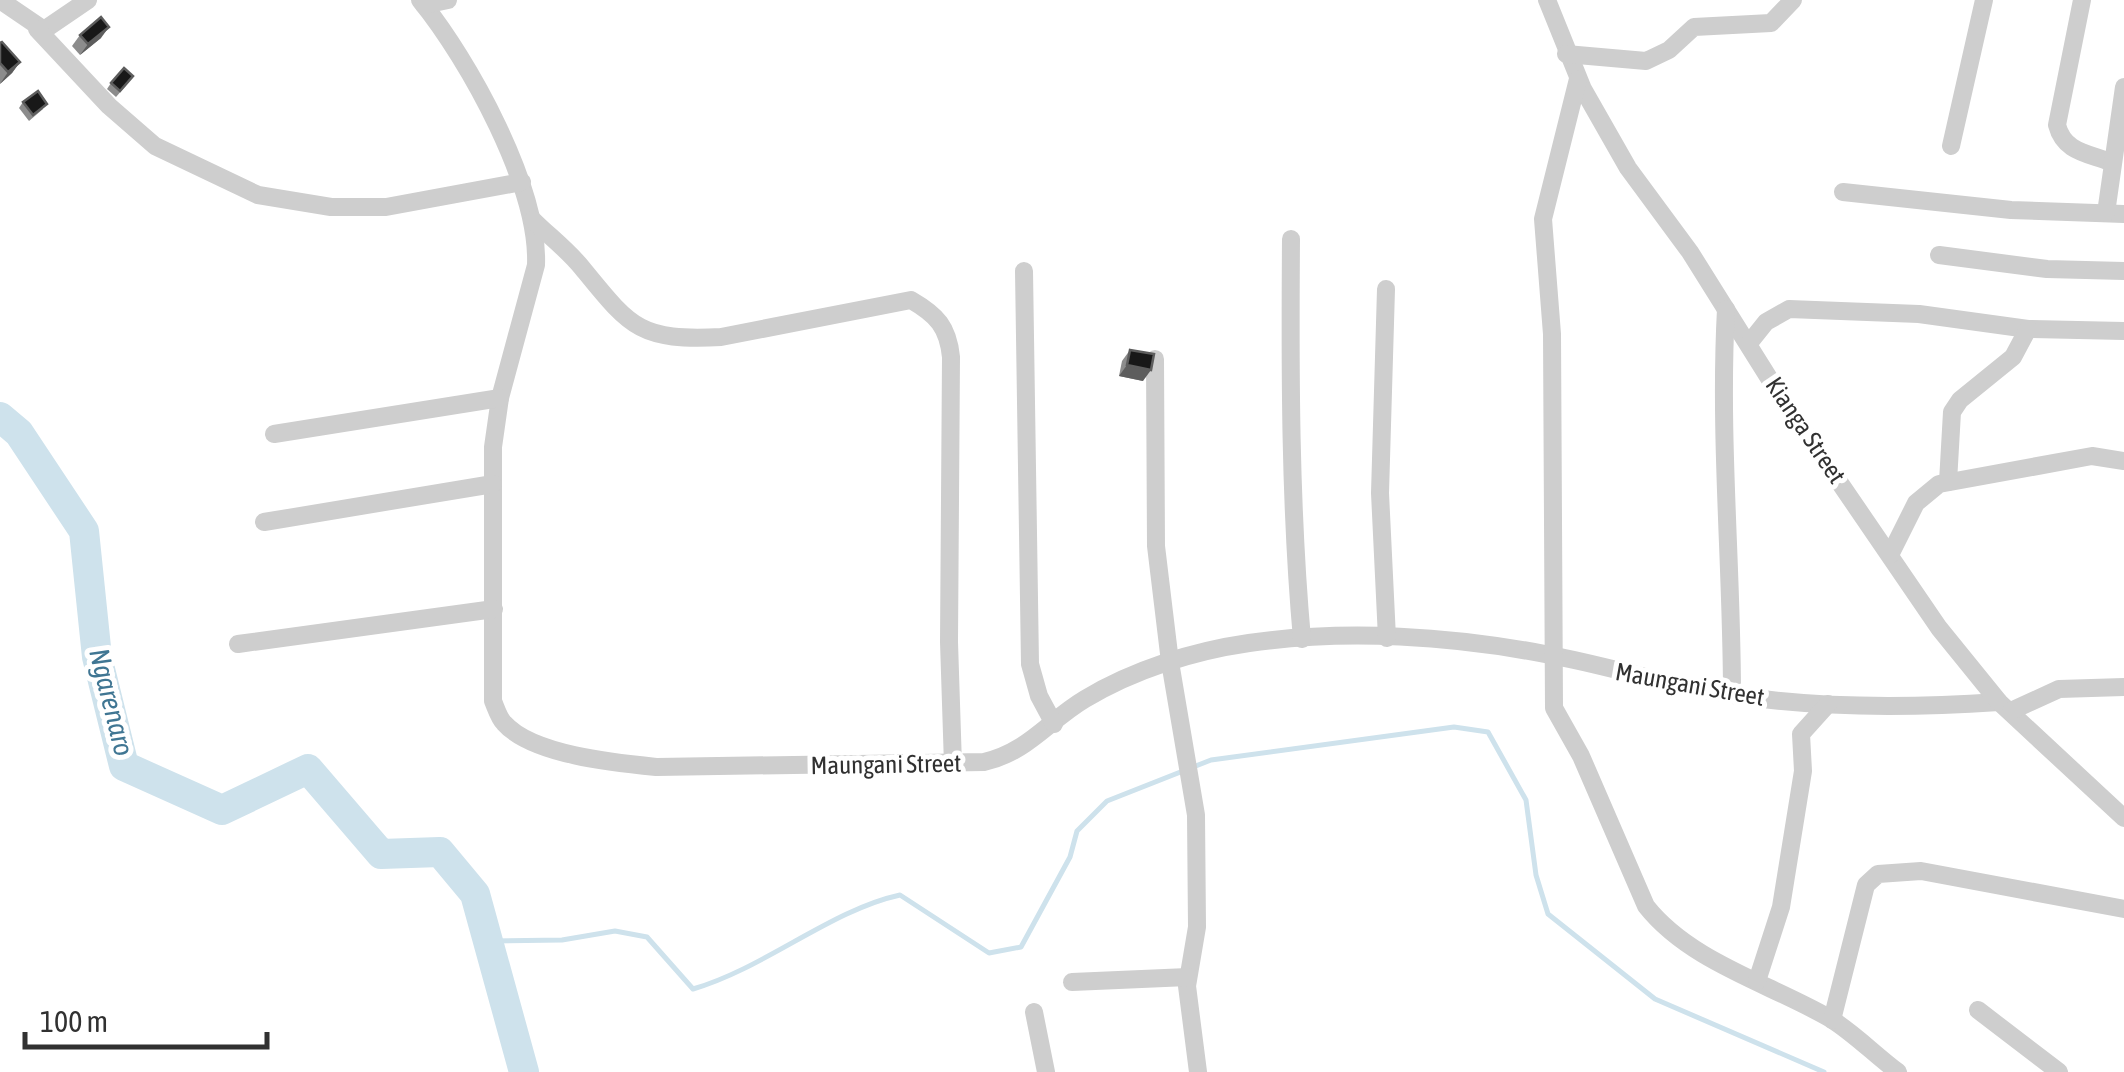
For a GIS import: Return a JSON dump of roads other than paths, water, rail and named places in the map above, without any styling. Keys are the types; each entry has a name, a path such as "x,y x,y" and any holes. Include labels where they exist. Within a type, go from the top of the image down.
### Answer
{"street":[{"path":"0,0 37,29 109,106 156,146 258,196 280,195 331,207 386,207 522,182"},
{"path":"37,29 50,29 88,0"},
{"path":"422,2 448,0"},
{"name":"Kianga Street","path":"1547,0 1578,79 1628,168 1750,342 1776,390 1938,628 2005,706 2124,818"},
{"path":"1566,54 1646,60 1668,50 1694,27 1770,23 1794,0"},
{"path":"1952,146 1984,0"},
{"path":"2082,0 2057,125 2061,140 2076,151 2110,162"},
{"name":"Maungani Street","path":"422,2 457,53 522,182 532,219 536,265 500,398 493,484 493,702 504,724 543,744 612,762 657,767 953,764 1010,756 1081,701 1111,684 1170,662 1213,649 1302,638 1468,642 1553,655 1732,695 1828,704 2005,706"},
{"path":"1578,79 1543,219 1552,334 1554,708 1589,774 1646,906 1674,934 1832,1020 1898,1072"},
{"path":"1843,192 2011,210 2115,214 2110,162 2124,87"},
{"path":"532,219 573,258 621,316 650,332 690,338 721,336 912,300 935,314 949,335 951,357 949,642 953,764"},
{"path":"1291,239 1292,481 1302,638"},
{"path":"1939,255 2064,271 2124,271"},
{"path":"1024,271 1030,664 1039,696 1054,724"},
{"path":"1386,289 1380,494 1388,638"},
{"path":"1726,308 1722,455 1732,597 1732,695"},
{"path":"1750,342 1766,322 1789,309 1919,314 2028,329 2124,332"},
{"path":"1948,482 1952,412 1960,400 2013,357 2028,329"},
{"path":"1154,358 1156,546 1170,662 1196,814 1197,927 1188,977 1198,1072"},
{"path":"274,434 500,398"},
{"path":"1890,555 1916,503 1928,489 2092,456 2124,461"},
{"path":"264,522 493,484"},
{"path":"238,644 494,609"},
{"path":"2005,706 2059,688 2124,687"},
{"path":"1757,981 1781,907 1803,771 1802,734 1828,704"},
{"path":"1832,1020 1866,885 1878,874 1920,872 2124,909"},
{"path":"1072,982 1188,977"},
{"path":"1978,1010 2059,1072"},
{"path":"1034,1012 1046,1072"}],"waterway":[{"name":"Ngarenaro","path":"0,417 19,433 84,531 97,657 124,766 222,810 308,769 381,854 440,852 475,894 524,1072"},
{"path":"488,941 562,940 615,931 647,937 693,989 746,968 849,913 900,895 989,953 1021,947 1070,857 1077,831 1107,801 1211,760 1454,727 1488,732 1526,800 1536,875 1548,914 1655,999 1824,1072"}]}
